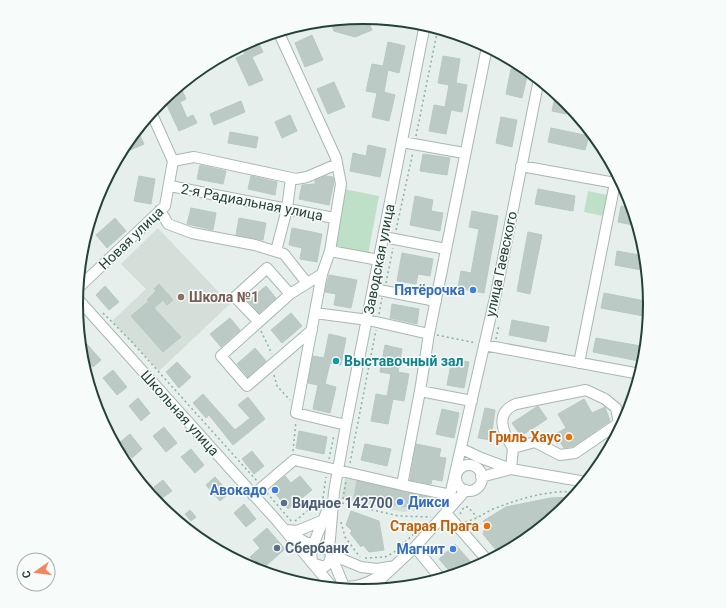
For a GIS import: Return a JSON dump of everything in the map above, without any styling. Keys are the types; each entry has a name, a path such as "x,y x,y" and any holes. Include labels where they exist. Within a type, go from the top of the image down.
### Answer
{"street":[{"name":"Заводская улица","path":"336,501 343,470 346,425 379,290 379,260 424,31"},
{"path":"281,37 336,158 341,184 334,218 330,251 322,274 296,410 346,425"},
{"path":"402,485 464,153 486,52"},
{"name":"улица Гаевского","path":"447,514 462,449 538,85"},
{"path":"153,118 173,161 194,157 296,179 307,177 337,164"},
{"path":"402,142 464,153"},
{"name":"Новая улица","path":"84,282 165,206 170,186 173,161"},
{"path":"521,166 614,180"},
{"path":"276,252 287,209 291,178"},
{"name":"2-я Радиальная улица","path":"170,186 334,218"},
{"path":"579,363 617,186"},
{"path":"160,210 168,224 192,233 284,254 307,283"},
{"path":"384,237 446,249"},
{"path":"330,251 379,260"},
{"path":"258,323 235,297 267,268 290,294"},
{"path":"312,330 247,386 221,356 290,294 322,274"},
{"path":"379,290 436,301"},
{"name":"Школьная улица","path":"83,305 283,529 328,582"},
{"path":"315,314 372,322 429,334"},
{"path":"484,345 634,373"},
{"path":"511,469 513,448 505,436 502,422 503,413 508,407 516,404 586,390 605,399 616,408 618,419"},
{"path":"420,391 472,400"},
{"path":"513,448 534,442 560,455 575,453 615,426"},
{"path":"462,449 511,469 580,481"},
{"path":"462,449 468,465"},
{"path":"468,465 476,467 481,478 477,487 473,490 466,490 460,487 456,479 456,474 459,469 481,458"},
{"path":"252,495 294,460 451,495"},
{"path":"481,478 511,469"},
{"name":"улица Гаевского","path":"396,571 415,547 447,514 466,490"},
{"path":"336,501 329,563 324,567 312,563 310,557 324,520 336,501"},
{"path":"447,514 484,556"},
{"path":"283,529 297,531 324,520"},
{"path":"283,529 361,567 396,571"},
{"path":"415,547 437,574"},
{"path":"330,553 343,583"},
{"path":"361,584 396,571"},
{"path":"379,583 396,571"}],"path":[{"path":"336,501 372,322 379,290 394,239 437,34"},
{"path":"99,309 131,341 293,523 323,498 406,517 434,517 428,522"},
{"path":"258,323 273,363 277,386 296,410 295,431 292,446 294,460"},
{"path":"429,334 484,345"},
{"path":"460,514 464,522 510,502 536,494 571,492"},
{"path":"460,514 464,507 468,507 477,517"},
{"path":"447,514 460,514"},
{"path":"340,520 345,536 361,558 385,557 416,532"},
{"path":"391,582 396,571"}],"shaded area":[{"name":"Школа №1","path":"158,228 230,304 159,371 112,321 146,289 121,264"},
{"path":"347,468 444,490 436,504 421,510 404,512 341,499"}],"green space":[{"path":"344,189 379,196 368,255 333,248"},
{"path":"588,191 607,195 603,216 584,212"}],"building":[{"path":"363,24 369,24 372,30 355,37 334,31 332,26"},
{"path":"312,35 323,60 305,67 295,43"},
{"path":"388,42 405,46 399,73 388,70 384,92 395,95 389,121 372,117 377,93 366,91 372,64 383,66"},
{"path":"259,44 263,52 252,57 263,80 249,86 236,58 245,54 243,51"},
{"path":"443,56 460,59 456,83 467,85 462,112 451,110 446,134 429,131 434,105 445,107 449,85 438,83"},
{"path":"511,69 517,70 527,77 522,98 506,94"},
{"path":"334,82 345,107 328,114 317,89"},
{"path":"182,90 186,99 180,102 187,118 193,115 197,123 179,131 167,104"},
{"path":"555,100 566,112 566,114 552,111"},
{"path":"241,101 245,112 214,125 210,114"},
{"path":"290,115 297,131 282,138 275,122"},
{"path":"501,117 517,120 512,147 496,143"},
{"path":"551,128 586,135 588,138 585,150 548,142"},
{"path":"230,132 258,137 256,148 228,143"},
{"path":"140,135 144,144 128,151"},
{"path":"368,145 386,149 380,177 350,171 353,153 366,156"},
{"path":"423,154 450,158 447,175 420,171"},
{"path":"200,165 226,171 223,184 197,179"},
{"path":"139,176 155,179 151,204 134,201"},
{"path":"251,176 277,182 275,195 248,189"},
{"path":"326,176 333,177 334,182 329,205 299,199 302,185 315,184 315,180"},
{"path":"538,189 575,196 573,211 535,204"},
{"path":"415,196 433,200 431,211 443,213 440,231 410,225"},
{"path":"621,206 626,207 631,225 618,222"},
{"path":"191,208 216,213 213,230 187,224"},
{"path":"472,211 498,216 484,293 458,288 461,271 471,273 479,229 469,227"},
{"path":"115,218 126,231 107,248 96,235"},
{"path":"239,218 266,223 263,240 236,235"},
{"path":"292,228 322,234 317,262 300,259 302,248 289,245"},
{"path":"528,232 542,235 530,294 517,291"},
{"path":"617,251 639,255 641,270 615,265"},
{"path":"402,253 433,259 430,276 418,274 416,284 397,281"},
{"path":"329,275 357,280 351,308 334,305 336,294 325,292"},
{"path":"159,284 173,300 167,305 163,300 154,308 181,337 163,352 131,316 149,301 147,300 156,291 154,289"},
{"path":"105,286 119,302 109,310 96,295"},
{"path":"266,286 276,298 259,313 248,301"},
{"path":"604,293 643,301 642,316 601,308"},
{"path":"392,304 419,309 417,324 390,318"},
{"path":"291,313 302,326 282,343 271,330"},
{"path":"230,318 240,330 221,347 210,334"},
{"path":"512,320 549,327 546,342 509,335"},
{"path":"329,334 346,338 341,365 330,363 325,384 336,387 330,413 313,409 318,385 308,383 313,356 324,358"},
{"path":"596,338 640,346 637,361 593,352"},
{"path":"85,343 101,360 93,367 89,362"},
{"path":"385,345 402,349 398,372 409,374 404,401 393,399 388,424 371,421 376,394 387,396 391,374 380,372"},
{"path":"255,348 266,361 248,377 237,364"},
{"path":"452,359 469,362 464,388 447,385"},
{"path":"177,362 191,377 179,388 166,372"},
{"path":"113,370 127,387 117,395 103,378"},
{"path":"203,394 235,430 250,418 238,405 248,397 265,419 233,445 209,415 206,418 193,403"},
{"path":"138,398 150,413 141,421 129,406"},
{"path":"584,399 592,413 605,407 610,421 574,446 564,448 560,442 557,444 552,436 566,428 558,414"},
{"path":"538,406 547,419 521,436 512,423"},
{"path":"485,408 495,410 491,440 478,438"},
{"path":"442,409 459,413 454,438 436,434"},
{"path":"164,427 177,443 166,452 153,436"},
{"path":"299,431 327,437 324,454 296,448"},
{"path":"130,434 142,449 132,458 120,442"},
{"path":"365,444 391,449 387,466 361,460"},
{"path":"416,444 441,449 439,457 446,458 442,481 432,479 431,484 410,480"},
{"path":"191,449 204,465 195,473 181,457"},
{"path":"252,451 264,466 254,474 242,459"},
{"path":"285,476 291,483 300,476 312,490 288,509 271,488"},
{"path":"215,477 229,493 220,501 206,485"},
{"path":"163,480 172,491 162,498 154,487"},
{"path":"357,481 429,497 428,502 408,507 354,498"},
{"path":"566,497 548,515 519,537 496,550 483,534 486,525 483,521 506,507 550,498"},
{"path":"244,504 256,519 246,527 234,513"},
{"path":"190,510 196,517 191,521 185,514"},
{"path":"351,511 379,521 384,550 369,552 363,545 361,547 350,533 352,531 346,525"},
{"path":"267,528 285,549 265,566 254,562 250,557 260,548 253,540"},
{"path":"455,544 471,562 449,570 439,559"}],"place":[{"name":"Пятёрочка","path":"473,290"},
{"name":"Школа №1","path":"181,297"},
{"name":"Выставочный зал","path":"336,361"},
{"name":"Гриль Хаус","path":"569,437"},
{"name":"Авокадо","path":"275,490"},
{"name":"Дикси","path":"400,502"},
{"name":"Видное 142700","path":"284,503"},
{"name":"Старая Прага","path":"487,526"},
{"name":"Сбербанк","path":"277,548"},
{"name":"Магнит","path":"453,549"}]}
